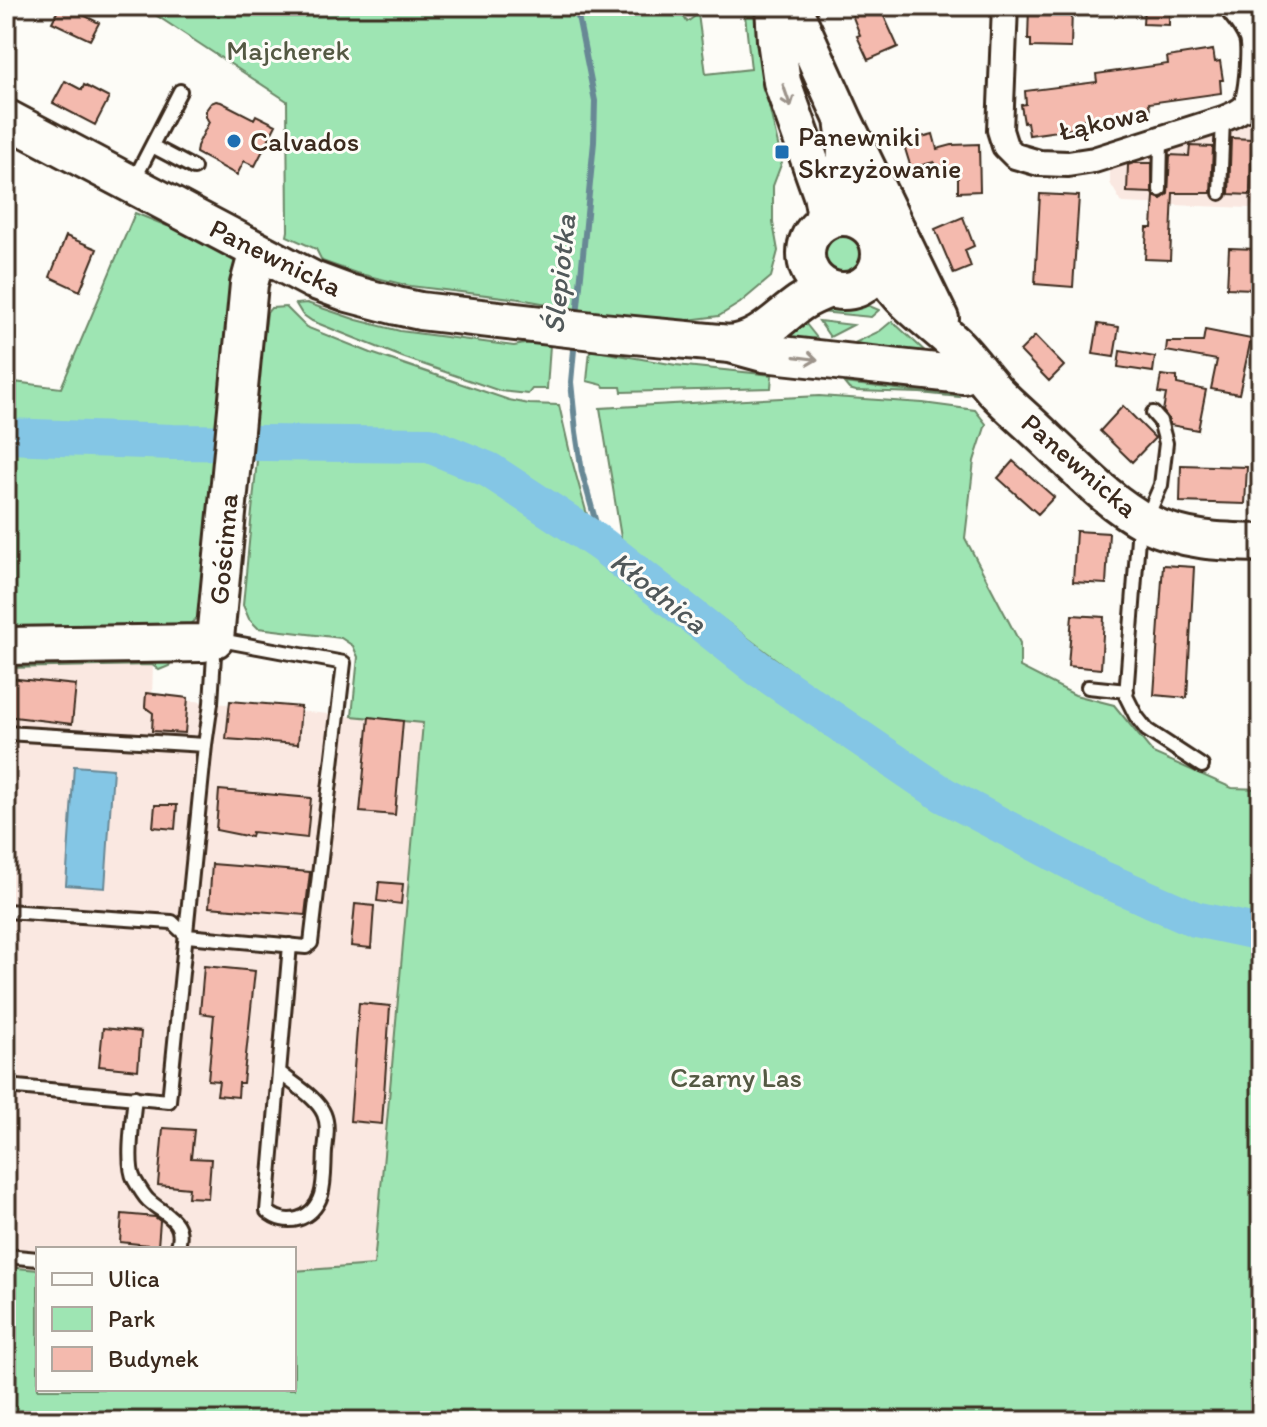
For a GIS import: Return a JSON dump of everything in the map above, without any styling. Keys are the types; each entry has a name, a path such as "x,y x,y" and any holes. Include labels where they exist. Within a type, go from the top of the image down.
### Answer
{"street":[{"name":"Łąkowa","path":"1005,6 1000,130 1005,146 1015,156 1039,163 1068,164 1094,160 1161,140 1223,119 1248,104 1253,40 1231,6"},
{"path":"787,22 784,90 825,211 840,221 867,225 875,234 881,253 874,277 866,285 841,290 816,280 810,272 806,252 814,231 840,221 850,211 845,198 846,141 843,119"},
{"path":"787,22 843,119 960,360 752,351 720,343 720,339 786,291 802,272 806,260"},
{"name":"Panewnicka","path":"6,118 330,287 397,306 555,327 720,343 750,340 814,295 841,290 865,294 960,360 1112,500 1146,522 1197,540 1261,543"},
{"name":"Gościnna","path":"6,646 203,643 215,639 249,284 258,251"},
{"name":"Panewnicka","path":"880,264 886,279 960,360"}],"lane":[{"path":"132,185 180,91"},
{"path":"1220,193 1223,119"},
{"path":"1160,190 1161,140"},
{"path":"152,146 194,168"},
{"path":"1153,413 1160,421 1166,443 1161,485 1138,538 1126,696 1147,730 1202,766"},
{"path":"6,911 172,922 187,936 306,947 311,943 344,663 215,639 211,703 205,745 187,936 169,1101 6,1086"},
{"path":"1088,687 1127,691"},
{"path":"6,733 205,745"},
{"path":"279,1072 314,1100 324,1112 327,1126 321,1195 311,1211 295,1221 275,1218 267,1211 279,1072 290,945"},
{"path":"135,1097 132,1175 147,1199 169,1214 178,1226 178,1247"},
{"path":"6,1256 36,1259"}],"shaded area":[{"path":"1261,115 1260,198 1250,208 1122,203 1110,183 1110,166"},
{"path":"153,665 152,697 423,723 374,1266 296,1271 296,1247 36,1247 36,1270 6,1267 6,668"}],"green space":[{"name":"Majcherek","path":"142,6 677,6 687,22 698,14 706,74 751,69 744,6 756,6 769,106 782,162 773,186 773,223 778,251 771,277 719,316 680,321 596,313 520,299 410,286 322,261 316,249 287,236 287,101"},
{"path":"135,213 167,226 172,218 238,261 229,307 216,433 6,426 6,381 61,388"},
{"path":"844,234 859,240 865,255 859,270 844,276 829,270 823,255 829,240"},
{"path":"840,301 860,302 879,310 871,317 810,311"},
{"path":"307,303 400,331 514,346 530,343 550,345 547,389 532,389 528,394 500,391 402,357 312,321 302,314 296,304"},
{"path":"286,307 306,327 371,353 509,400 559,405 591,529 490,462 415,437 251,435 267,313 271,308"},
{"path":"798,314 825,348 769,337"},
{"path":"819,321 853,325 830,337"},
{"path":"892,321 928,354 848,346 880,331"},
{"path":"590,350 676,365 772,375 771,388 622,392 621,387 604,387 587,381"},
{"path":"844,383 958,396 959,397 856,391"},
{"path":"819,396 975,410 986,424 974,461 965,538 1020,643 1020,667 1075,695 1114,705 1153,753 1232,788 1261,789 1261,832 1255,866 1261,866 1261,927 1199,913 1105,870 947,788 712,611 623,550 600,408"},
{"path":"6,444 219,453 205,583 198,617 190,624 6,628"},
{"name":"Czarny Las","path":"258,449 427,453 487,477 599,551 743,664 940,799 1099,884 1194,922 1261,939 1261,1421 6,1421 6,1267 36,1270 36,1391 296,1391 296,1271 374,1265 423,723 352,716 358,657 353,646 341,638 258,628 249,619 243,605"},
{"path":"6,658 172,660 169,666 159,670 152,665 6,668"}],"water":[{"path":"74,766 113,769 105,888 66,885"}],"building":[{"path":"60,6 79,6 76,11 99,23 90,40 52,22"},
{"path":"1029,6 1072,6 1071,48 1031,47 1031,40 1028,40"},
{"path":"1144,6 1169,6 1169,25 1143,24"},
{"path":"851,12 883,14 898,47 868,60"},
{"path":"1213,50 1215,62 1220,61 1223,80 1220,80 1221,93 1149,103 1150,111 1078,120 1079,128 1029,135 1021,105 1026,104 1025,91 1097,82 1096,74 1168,64 1167,57"},
{"path":"65,81 82,90 84,85 109,98 95,125 53,103"},
{"path":"216,101 254,119 256,115 276,125 255,166 244,161 237,175 196,153 209,122 206,110"},
{"path":"933,134 937,149 979,144 980,191 958,192 958,173 935,173 934,162 911,168 903,142"},
{"path":"1231,138 1252,139 1250,195 1229,194"},
{"path":"1190,146 1213,147 1211,193 1173,193 1170,260 1145,259 1147,228 1152,228 1154,196 1161,199 1168,194 1170,155 1189,156"},
{"path":"1152,163 1152,193 1127,192 1128,165"},
{"path":"1040,194 1079,196 1073,287 1035,284"},
{"path":"963,217 974,246 965,250 971,267 954,274 935,229"},
{"path":"66,236 97,249 80,291 50,277"},
{"path":"1229,248 1256,249 1254,289 1227,288"},
{"path":"1098,324 1119,327 1114,357 1093,354"},
{"path":"1205,330 1251,339 1239,394 1211,389 1217,360 1166,351 1167,342 1203,342"},
{"path":"1035,336 1064,366 1049,381 1020,351"},
{"path":"1120,351 1155,357 1153,372 1118,367"},
{"path":"1161,375 1177,377 1177,384 1206,390 1198,430 1170,425 1163,411 1166,394 1158,393"},
{"path":"1123,406 1155,438 1132,462 1100,431"},
{"path":"1013,461 1054,497 1038,514 998,478"},
{"path":"1181,465 1247,467 1245,504 1180,502"},
{"path":"1076,531 1109,533 1106,584 1073,582"},
{"path":"1163,565 1194,567 1187,698 1154,695"},
{"path":"1072,615 1104,617 1101,669 1068,666"},
{"path":"8,678 76,685 72,724 6,716"},
{"path":"146,693 188,698 185,733 152,731 153,713 145,707"},
{"path":"230,701 301,707 298,744 226,739"},
{"path":"369,717 403,721 395,815 360,812"},
{"path":"219,790 311,798 307,838 252,832 251,837 216,830"},
{"path":"155,805 177,805 175,829 153,827"},
{"path":"212,864 310,872 305,915 209,907"},
{"path":"379,882 403,884 401,904 377,901"},
{"path":"355,904 374,906 371,948 351,946"},
{"path":"204,966 255,971 243,1083 239,1083 238,1097 217,1095 219,1081 208,1080 214,1015 200,1013"},
{"path":"359,1003 390,1006 382,1124 350,1121"},
{"path":"103,1028 141,1032 138,1070 99,1066"},
{"path":"163,1128 194,1130 191,1158 211,1159 208,1198 188,1197 189,1188 158,1185"},
{"path":"122,1214 155,1217 160,1221 158,1246 120,1242"}],"waterway":[{"name":"Ślepiotka","path":"576,6 595,101 594,142 577,316"},
{"name":"Ślepiotka","path":"575,339 571,382 576,432 582,472 602,545"},
{"name":"Kłodnica","path":"6,436 173,442 429,445 489,470 602,545 759,669 944,795 1101,878 1195,919 1261,933"}],"place":[{"name":"Calvados","path":"234,141"},
{"name":"Panewniki Skrzyżowanie","path":"782,152"}]}
